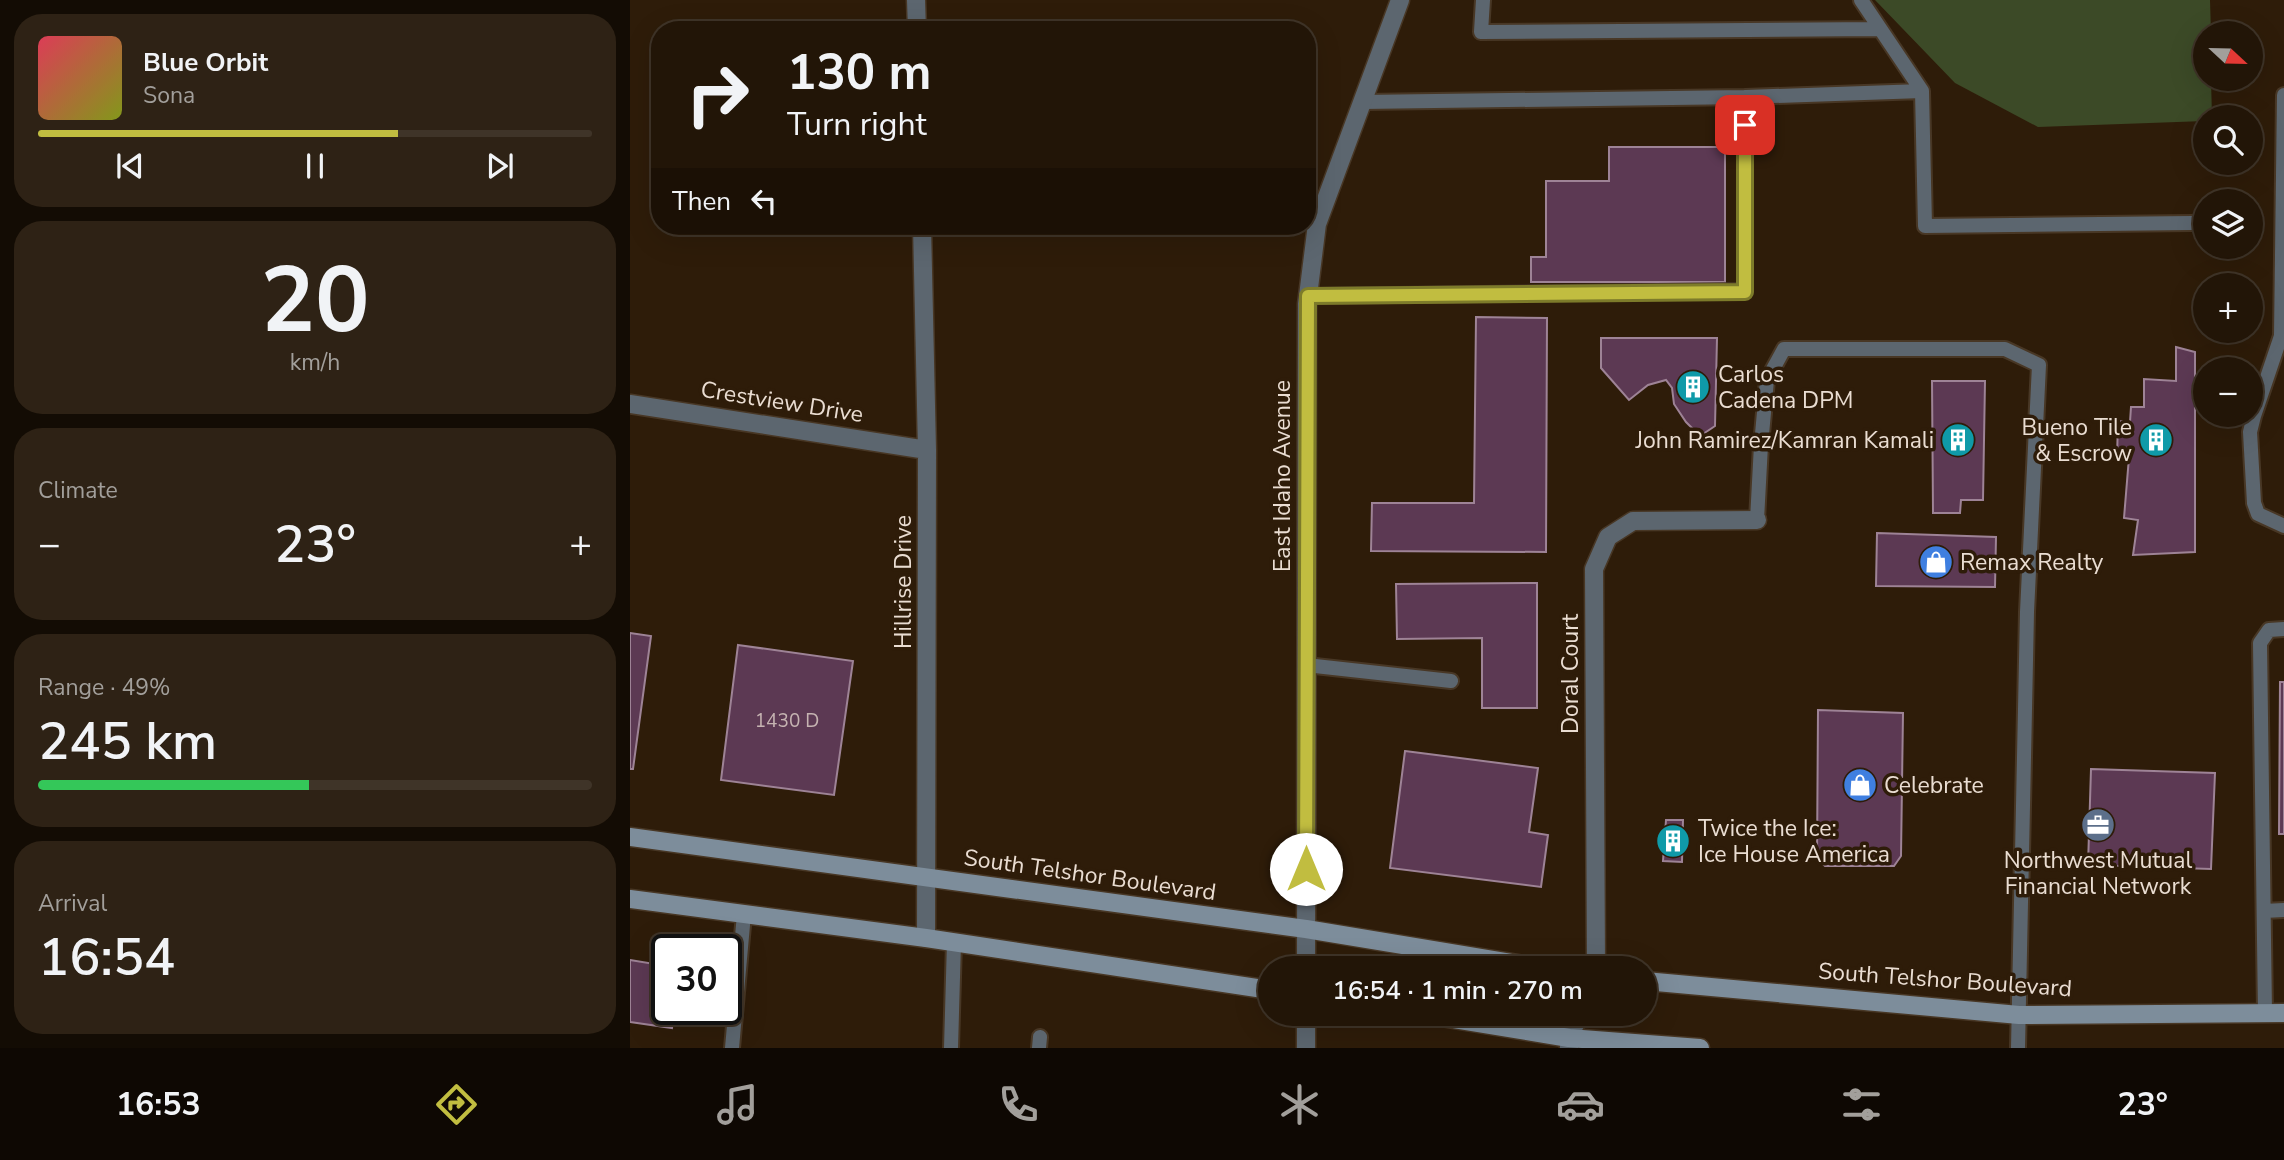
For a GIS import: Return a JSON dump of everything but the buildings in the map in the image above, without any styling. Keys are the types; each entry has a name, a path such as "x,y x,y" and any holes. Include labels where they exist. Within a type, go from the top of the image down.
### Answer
{"main road":[{"name":"South Telshor Boulevard","path":"630,836 1306,929 1469,956"},
{"path":"630,899 926,938 1258,988"},
{"name":"South Telshor Boulevard","path":"1657,982 2019,1014 2284,1013"},
{"path":"1483,1026 1569,1043 1700,1048"}],"street":[{"path":"916,0 917,21"},
{"name":"East Idaho Avenue","path":"1316,232 1400,0"},
{"name":"Hillrise Drive","path":"922,235 927,450 926,938"},
{"name":"East Idaho Avenue","path":"1306,956 1308,296 1316,235"},
{"name":"Crestview Drive","path":"630,404 927,450"},
{"name":"Doral Court","path":"1597,956 1594,569 1608,537 1633,521 1757,520"},
{"path":"1306,1026 1306,1048"},
{"path":"1569,1043 1575,1026"}],"lane":[{"path":"1483,0 1481,32 1880,29"},
{"path":"1861,0 1922,91 1925,226 2192,223"},
{"path":"1362,102 1745,97 1922,91"},
{"path":"2284,95 2281,336 2250,432 2253,503 2258,514 2284,526"},
{"path":"1308,296 1745,292 1745,97"},
{"path":"1757,520 1767,380 1784,349 2005,349 2039,365 2027,612 2018,1048"},
{"path":"2265,1013 2260,643 2269,630 2284,629"},
{"path":"1306,665 1451,681"},
{"path":"2264,911 2284,910"},
{"path":"732,1048 744,914"},
{"path":"951,1048 954,942"}],"green space":[{"path":"1875,0 2210,0 2211,21 2193,21 2193,91 2211,91 2212,105 2193,105 2193,121 2038,127 1955,83"}],"place":[{"name":"Carlos Cadena DPM","path":"1693,387"},
{"name":"John Ramirez/Kamran Kamali","path":"1958,440"},
{"name":"Bueno Tile & Escrow","path":"2156,440"},
{"name":"Remax Realty","path":"1936,562"},
{"name":"Celebrate","path":"1860,785"},
{"name":"Northwest Mutual Financial Network","path":"2098,825"},
{"name":"Twice the Ice: Ice House America","path":"1673,841"}],"route":[{"path":"1306,869 1308,296 1745,292 1745,125"}]}
